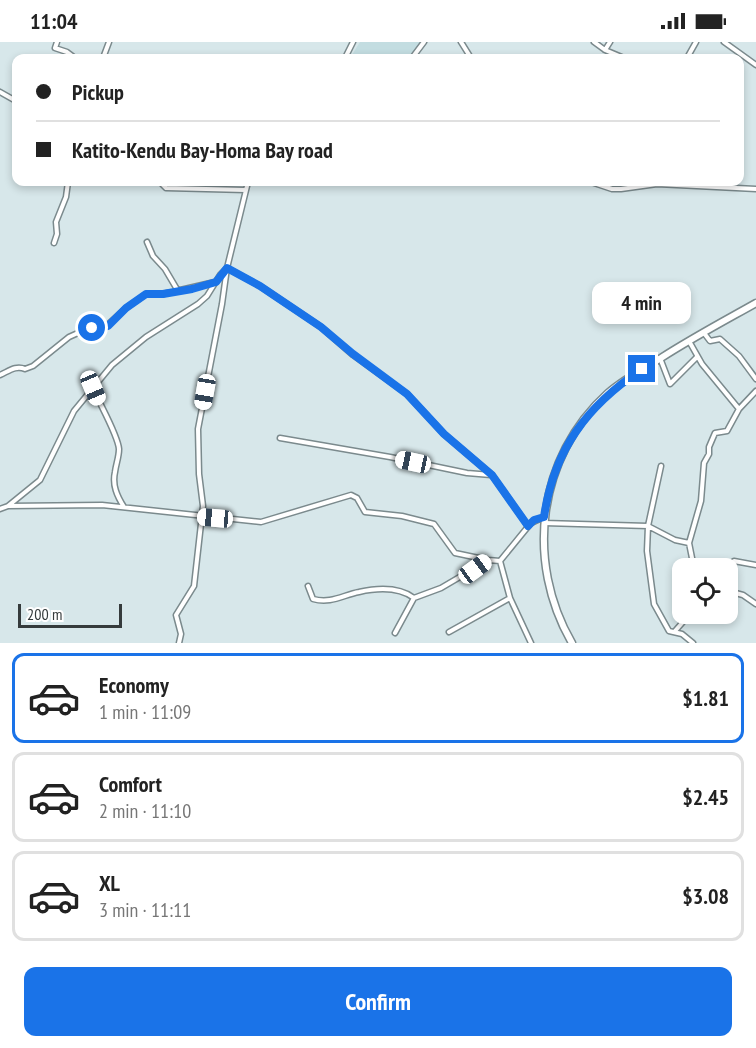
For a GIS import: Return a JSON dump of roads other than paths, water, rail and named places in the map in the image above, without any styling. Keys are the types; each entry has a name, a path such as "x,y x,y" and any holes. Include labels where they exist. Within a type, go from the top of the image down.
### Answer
{"highway":[{"path":"572,643 557,612 547,578 543,550 544,520 556,470 580,423 609,393 660,358 756,303"}],"street":[{"path":"57,42 55,48 70,54"},
{"path":"594,42 614,54"},
{"path":"605,50 610,42"},
{"path":"724,42 740,54"},
{"path":"733,49 735,42"},
{"path":"54,243 57,234 56,222 67,186"},
{"path":"164,186 166,188 246,190"},
{"path":"179,643 180,634 176,615 194,586 203,506 198,474 198,429 227,268 247,186"},
{"path":"603,186 621,189 643,186"},
{"path":"697,186 756,189"},
{"path":"147,242 153,256 165,269 178,291"},
{"path":"8,507 40,480 74,411 112,365 146,338 198,304 207,296 227,268"},
{"path":"227,268 260,286 321,327 407,394 444,434 492,475 528,526"},
{"path":"0,375 20,366 25,369 33,366 63,341 82,330 104,328 146,294 178,291 216,282"},
{"path":"704,333 710,341 720,339 733,350 756,379"},
{"path":"688,341 739,409"},
{"path":"660,358 670,384 697,356"},
{"path":"93,388 119,447 114,478 117,494 123,507"},
{"path":"692,558 689,543 701,501 704,463 709,454 713,435 729,429 739,409 756,391"},
{"path":"280,438 467,473 492,475"},
{"path":"661,466 648,526 648,567 654,604 669,631 682,634 693,643"},
{"path":"0,509 102,506 265,521 351,495 357,498 365,512 402,516 434,524 455,553 500,561"},
{"path":"500,561 534,520 648,526 675,540 689,543"},
{"path":"395,633 414,598 441,588 488,560"},
{"path":"500,561 510,598 531,643"},
{"path":"738,562 756,565"},
{"path":"308,586 314,599 320,601 333,601 358,592 379,590 404,591 414,598"},
{"path":"738,594 756,604"},
{"path":"449,632 510,598"},
{"path":"675,632 682,624"}]}
